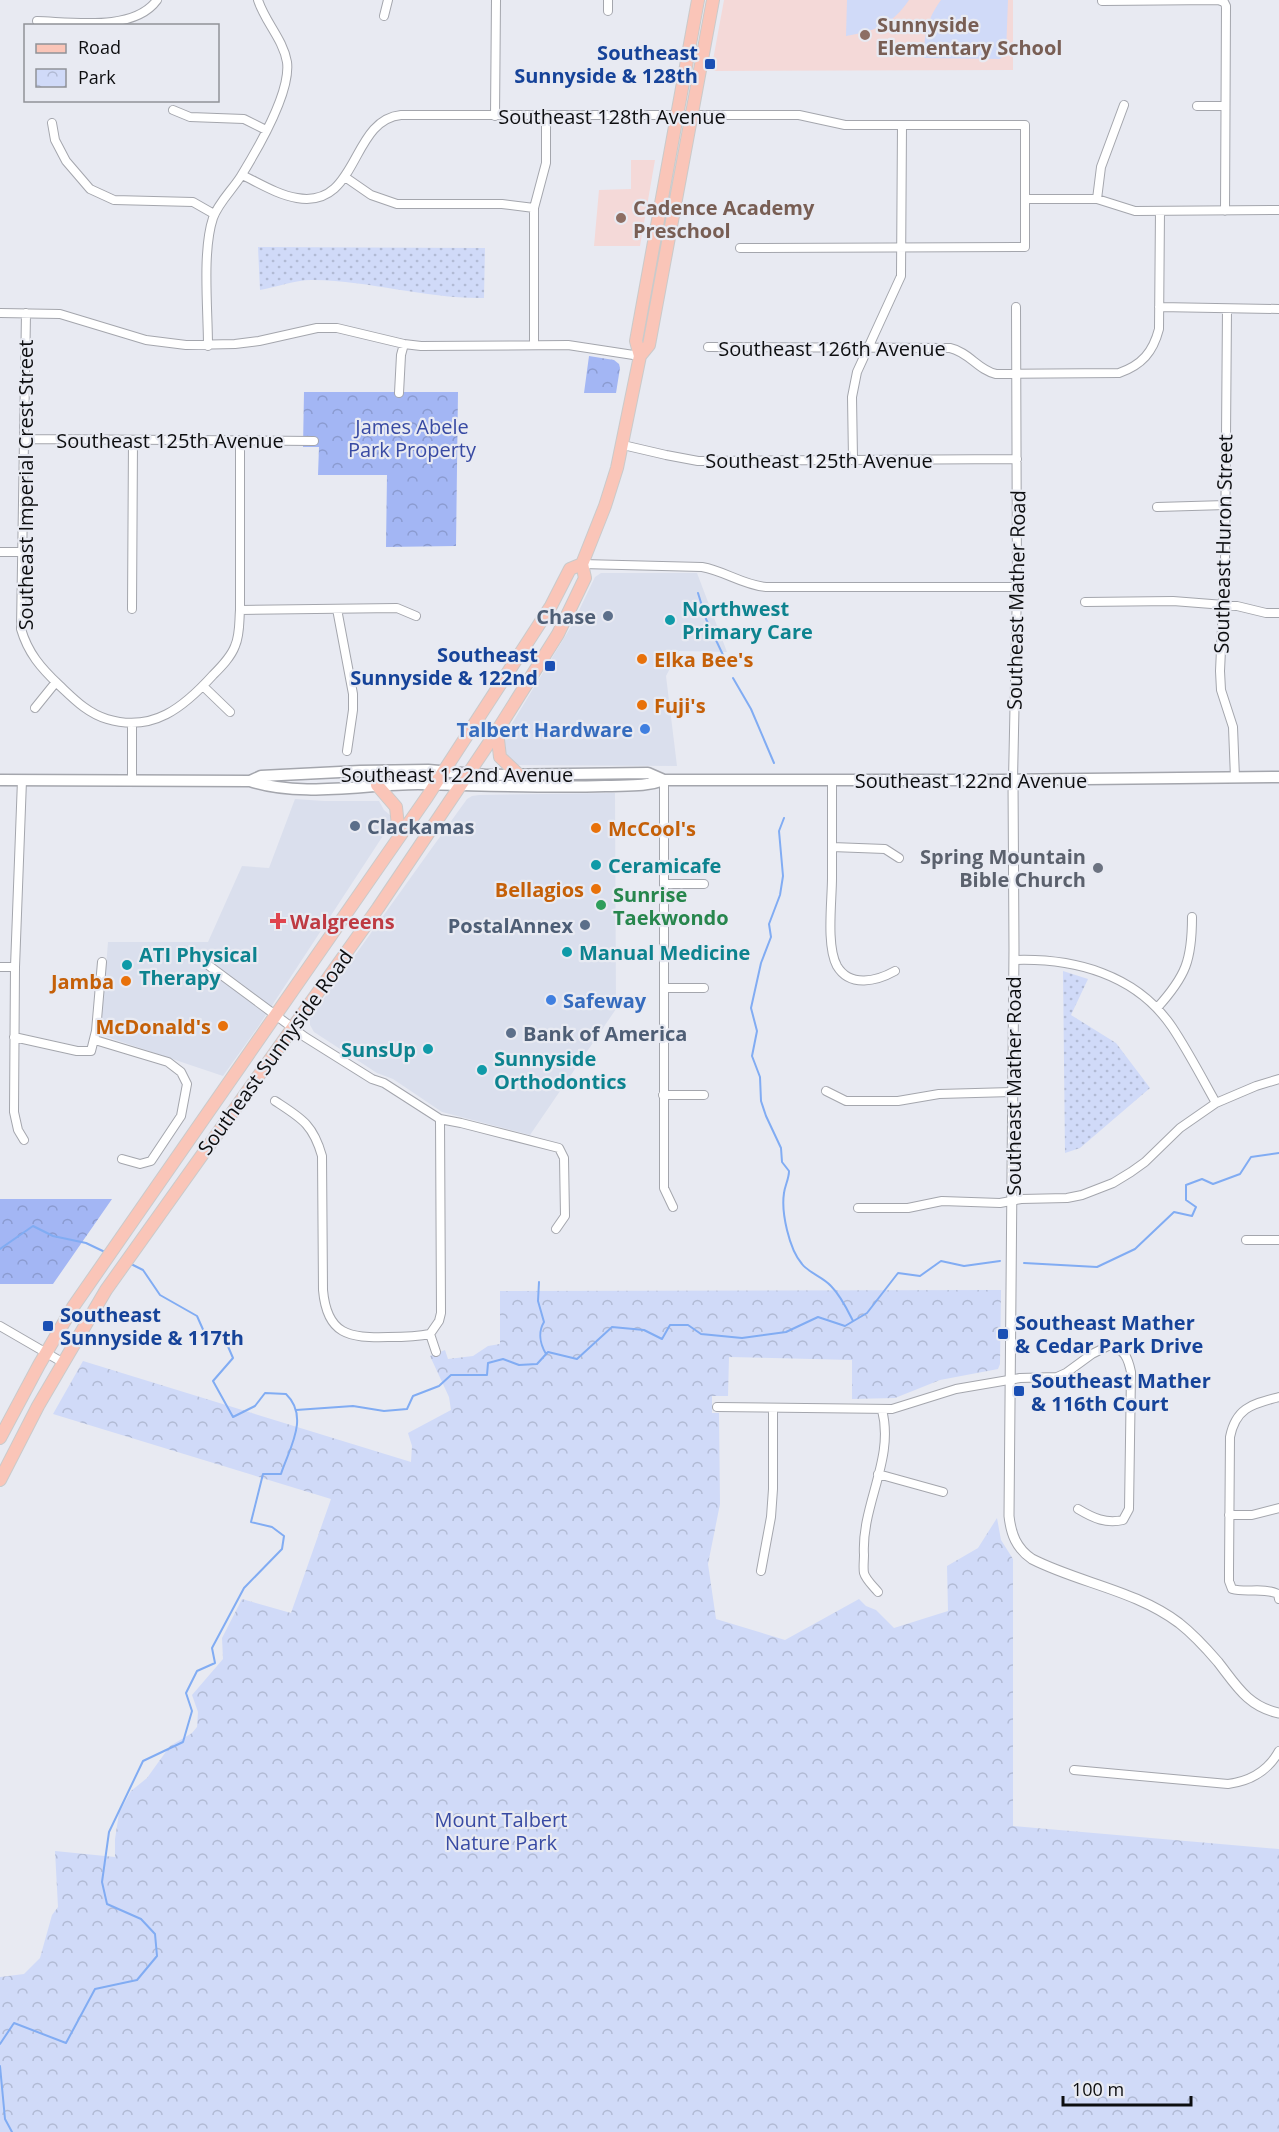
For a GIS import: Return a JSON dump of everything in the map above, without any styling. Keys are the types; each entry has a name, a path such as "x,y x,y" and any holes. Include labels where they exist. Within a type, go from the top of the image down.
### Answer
{"main road":[{"name":"Southeast Sunnyside Road","path":"0,1480 62,1362 106,1290 378,908 558,634 585,578 582,564 605,506 623,445 640,356 636,341 698,0"},
{"name":"Southeast Sunnyside Road","path":"640,356 649,345 713,0"},
{"path":"655,234 665,262"},
{"name":"Southeast Sunnyside Road","path":"0,1438 46,1353 91,1280 277,1016 444,772 551,606 570,569 582,564"},
{"path":"551,606 558,634"},
{"path":"496,731 500,758 518,774"},
{"name":"Southeast 122nd Avenue","path":"250,781 261,776 360,771 518,774 648,773 664,780"},
{"path":"573,787 574,784 580,782 605,781 611,774"},
{"name":"Southeast 122nd Avenue","path":"0,780 250,781 261,785 296,789 377,785 573,787 650,785 664,780 832,781 1279,777"},
{"path":"377,785 396,807 399,835"}],"street":[{"path":"37,21 113,22 151,8 157,0"},
{"path":"208,346 207,237 214,214 242,175 266,130 283,94 287,77 287,62 282,48 258,0"},
{"path":"384,16 388,0"},
{"path":"495,116 496,0"},
{"path":"608,0 608,11"},
{"path":"1102,1 1218,0 1224,2 1226,6 1225,210"},
{"path":"1097,199 1101,167 1124,105"},
{"path":"1197,106 1224,106"},
{"path":"173,110 190,117 244,119 266,130"},
{"name":"Southeast 128th Avenue","path":"242,175 285,195 303,199 329,194 345,177 374,129 388,118 401,115 799,115 835,124 1025,125 1025,199"},
{"path":"534,344 534,208 546,163 546,116"},
{"path":"52,123 55,140 66,161 90,189 114,200 193,202 214,214"},
{"path":"853,459 852,397 857,372 897,288 902,266 902,125"},
{"path":"345,177 371,195 397,204 502,204 534,208"},
{"path":"740,248 1025,247 1025,199 1097,199 1135,211 1279,210"},
{"path":"1160,211 1159,308 1279,309"},
{"name":"Southeast Mather Road","path":"1016,307 1017,587 1013,780 1014,960 1009,1516 1013,1537 1020,1550 1038,1562 1113,1589 1159,1610 1179,1623 1200,1642 1247,1699 1260,1707 1279,1713"},
{"name":"Southeast 126th Avenue","path":"708,348 951,348 966,355 988,372 1016,375 1110,374 1128,370 1146,357 1155,342 1159,328 1159,308"},
{"name":"Southeast Huron Street","path":"1227,309 1226,505 1221,690 1233,727 1235,778"},
{"path":"0,313 60,314 146,340 186,345 208,346 259,341 317,328 337,328 404,344 578,346 640,356"},
{"name":"Southeast Imperial Crest Street","path":"26,313 26,439 21,629 32,657 85,709 108,720 132,723"},
{"path":"399,393 404,344"},
{"name":"Southeast 125th Avenue","path":"26,439 314,441"},
{"path":"132,609 133,440"},
{"path":"132,780 132,723 169,715 185,704 235,649 239,632 240,610 240,440"},
{"name":"Southeast 125th Avenue","path":"623,445 698,461 1017,459"},
{"path":"1158,507 1226,505"},
{"path":"0,552 22,552"},
{"path":"582,564 702,567 720,571 747,584 766,587 1017,587"},
{"path":"1085,602 1173,601 1279,613"},
{"path":"240,610 397,608 416,616"},
{"path":"337,609 353,693 347,751"},
{"path":"35,708 56,682"},
{"path":"203,686 230,712"},
{"path":"22,780 15,967 14,1120 24,1140"},
{"path":"664,780 664,1188 674,1206"},
{"path":"832,781 832,938 837,965 845,975 855,980 881,979 895,972"},
{"path":"832,847 885,849 899,858"},
{"path":"664,884 704,884"},
{"path":"1157,1008 1169,994 1190,958 1192,917"},
{"path":"1014,960 1056,961 1094,969 1128,986 1157,1008 1172,1027 1216,1103"},
{"path":"14,1037 77,1051 91,1051 95,1040 102,962"},
{"path":"208,965 292,1028 440,1119 559,1148 564,1158 565,1216 556,1229"},
{"path":"0,967 15,967"},
{"path":"664,988 704,988"},
{"path":"95,1040 168,1062 181,1072 187,1084 182,1116 151,1161 140,1164 122,1159"},
{"path":"858,1208 908,1208 942,1201 1000,1203 1082,1195 1113,1183 1145,1162 1180,1128 1216,1103 1279,1079"},
{"path":"826,1091 846,1101 898,1101 939,1094 1012,1092"},
{"path":"663,1095 704,1095"},
{"path":"275,1101 305,1121 317,1140 322,1156 324,1304 329,1317 342,1332 363,1337 429,1334 439,1321 441,1313 440,1119"},
{"path":"1246,1240 1279,1240"},
{"path":"0,1326 62,1362"},
{"path":"429,1334 436,1352"},
{"path":"717,1407 882,1410 900,1407 944,1392 1011,1380 1057,1377 1110,1345 1120,1348 1128,1358 1131,1372 1129,1509 1123,1520 1114,1522 1091,1517 1078,1509"},
{"path":"1279,1397 1253,1403 1244,1409 1232,1426 1229,1515 1229,1581 1232,1589 1271,1591 1278,1594 1279,1599"},
{"path":"761,1571 771,1517 773,1408"},
{"path":"878,1592 864,1574 863,1547 865,1521 886,1443 886,1428 882,1410"},
{"path":"878,1474 943,1492"},
{"path":"1229,1515 1252,1515 1279,1508"},
{"path":"1074,1770 1228,1784 1242,1782 1257,1775 1269,1766 1279,1751"}],"shaded area":[{"name":"Sunnyside Elementary School","path":"724,0 1013,0 1013,70 711,71"},
{"name":"Cadence Academy Preschool","path":"631,160 655,160 640,246 594,246 599,190 631,189"},
{"path":"601,573 697,573 727,652 679,651 666,676 677,766 517,765 505,754 505,735 572,625 595,577"},
{"path":"615,793 616,1009 530,1135 442,1112 393,1079 377,1073 314,1032 310,1025 310,1018 467,799 479,795"},
{"path":"295,799 379,801 391,816 392,822 258,1027 223,1076 107,1037 101,1029 108,942 208,942 242,866 269,868"}],"green space":[{"path":"847,0 909,0 903,9 882,26 846,36"},
{"path":"941,0 1008,0 1006,53 1000,59 924,58 927,28"},
{"path":"258,247 485,248 484,298 442,296 357,283 314,280 260,290"},
{"path":"589,356 614,360 619,364 616,393 584,393"},
{"name":"James Abele Park Property","path":"304,392 458,392 456,546 386,547 387,475 318,475 319,447 303,447"},
{"path":"1063,971 1088,979 1071,1015 1116,1043 1150,1088 1080,1148 1065,1153"},
{"path":"0,1199 112,1199 53,1284 0,1284"},
{"name":"Mount Talbert Nature Park","path":"1001,1290 1000,1364 998,1369 940,1380 895,1398 852,1399 852,1360 729,1357 728,1396 712,1396 712,1413 719,1413 720,1504 708,1564 716,1619 785,1640 859,1599 866,1606 876,1610 894,1628 948,1611 947,1566 978,1548 997,1518 1001,1540 1013,1559 1013,1826 1279,1849 1279,2132 0,2132 0,1977 24,1974 40,1958 52,1915 58,1907 55,1851 115,1857 119,1813 131,1791 147,1778 170,1746 192,1733 197,1727 198,1712 192,1695 223,1659 222,1638 242,1599 291,1613 331,1499 53,1414 83,1361 411,1462 412,1446 408,1433 451,1410 449,1397 430,1356 445,1350 448,1359 473,1356 488,1346 500,1344 500,1291"}],"waterway":[{"path":"698,593 706,619 723,655"},
{"path":"733,678 751,709 774,763"},
{"path":"784,818 779,831 783,876 780,895 769,924 771,937 761,963 751,1008 757,1031 752,1056 760,1077 761,1101 781,1148 782,1162 789,1171 783,1201 787,1230 793,1249 805,1267 835,1290 853,1321"},
{"path":"1024,1263 1097,1267 1135,1249 1174,1212 1192,1216 1196,1207 1186,1200 1186,1185 1202,1179 1213,1184 1240,1174 1251,1157 1279,1153"},
{"path":"0,1249 33,1226 53,1236 86,1243 107,1253"},
{"path":"296,1410 353,1406 384,1411 407,1409 413,1396 439,1386 451,1375 487,1375 488,1363 503,1359 519,1365 537,1364 548,1352 577,1359 612,1327 644,1330 662,1339 670,1325 688,1325 701,1334 742,1338 786,1332 818,1317 845,1326 867,1313 898,1273 920,1276 941,1261 964,1266 1000,1261"},
{"path":"0,2044 14,2023 66,2043 95,1989 137,1980 157,1956 155,1934 141,1919 107,1904 102,1882 109,1832 143,1761 183,1742 192,1711 186,1693 197,1671 215,1663 212,1648 244,1588 282,1549 284,1536 272,1527 251,1522 263,1474 281,1474 296,1433 297,1423 293,1403 286,1394 265,1393 255,1406 233,1417 213,1381 233,1358 223,1335 205,1334 197,1316 160,1295 143,1270 131,1264"},
{"path":"539,1282 538,1301 544,1322 540,1338 546,1354"},
{"path":"0,2066 5,2119 12,2132"}],"place":[{"name":"Sunnyside Elementary School","path":"865,35"},
{"name":"Southeast Sunnyside & 128th","path":"710,64"},
{"name":"Cadence Academy Preschool","path":"621,218"},
{"name":"Chase","path":"608,616"},
{"name":"Northwest Primary Care","path":"670,620"},
{"name":"Elka Bee's","path":"642,659"},
{"name":"Southeast Sunnyside & 122nd","path":"550,666"},
{"name":"Fuji's","path":"642,705"},
{"name":"Talbert Hardware","path":"645,729"},
{"name":"Clackamas","path":"355,826"},
{"name":"McCool's","path":"596,828"},
{"name":"Ceramicafe","path":"596,865"},
{"name":"Spring Mountain Bible Church","path":"1098,868"},
{"name":"Bellagios","path":"596,889"},
{"name":"Sunrise Taekwondo","path":"601,905"},
{"name":"Walgreens","path":"278,921"},
{"name":"PostalAnnex","path":"585,925"},
{"name":"Manual Medicine","path":"567,952"},
{"name":"ATI Physical Therapy","path":"127,965"},
{"name":"Jamba","path":"126,981"},
{"name":"Safeway","path":"551,1000"},
{"name":"McDonald's","path":"223,1026"},
{"name":"Bank of America","path":"511,1033"},
{"name":"SunsUp","path":"428,1049"},
{"name":"Sunnyside Orthodontics","path":"482,1070"},
{"name":"Southeast Sunnyside & 117th","path":"48,1326"},
{"name":"Southeast Mather & Cedar Park Drive","path":"1003,1334"},
{"name":"Southeast Mather & 116th Court","path":"1019,1391"}]}
